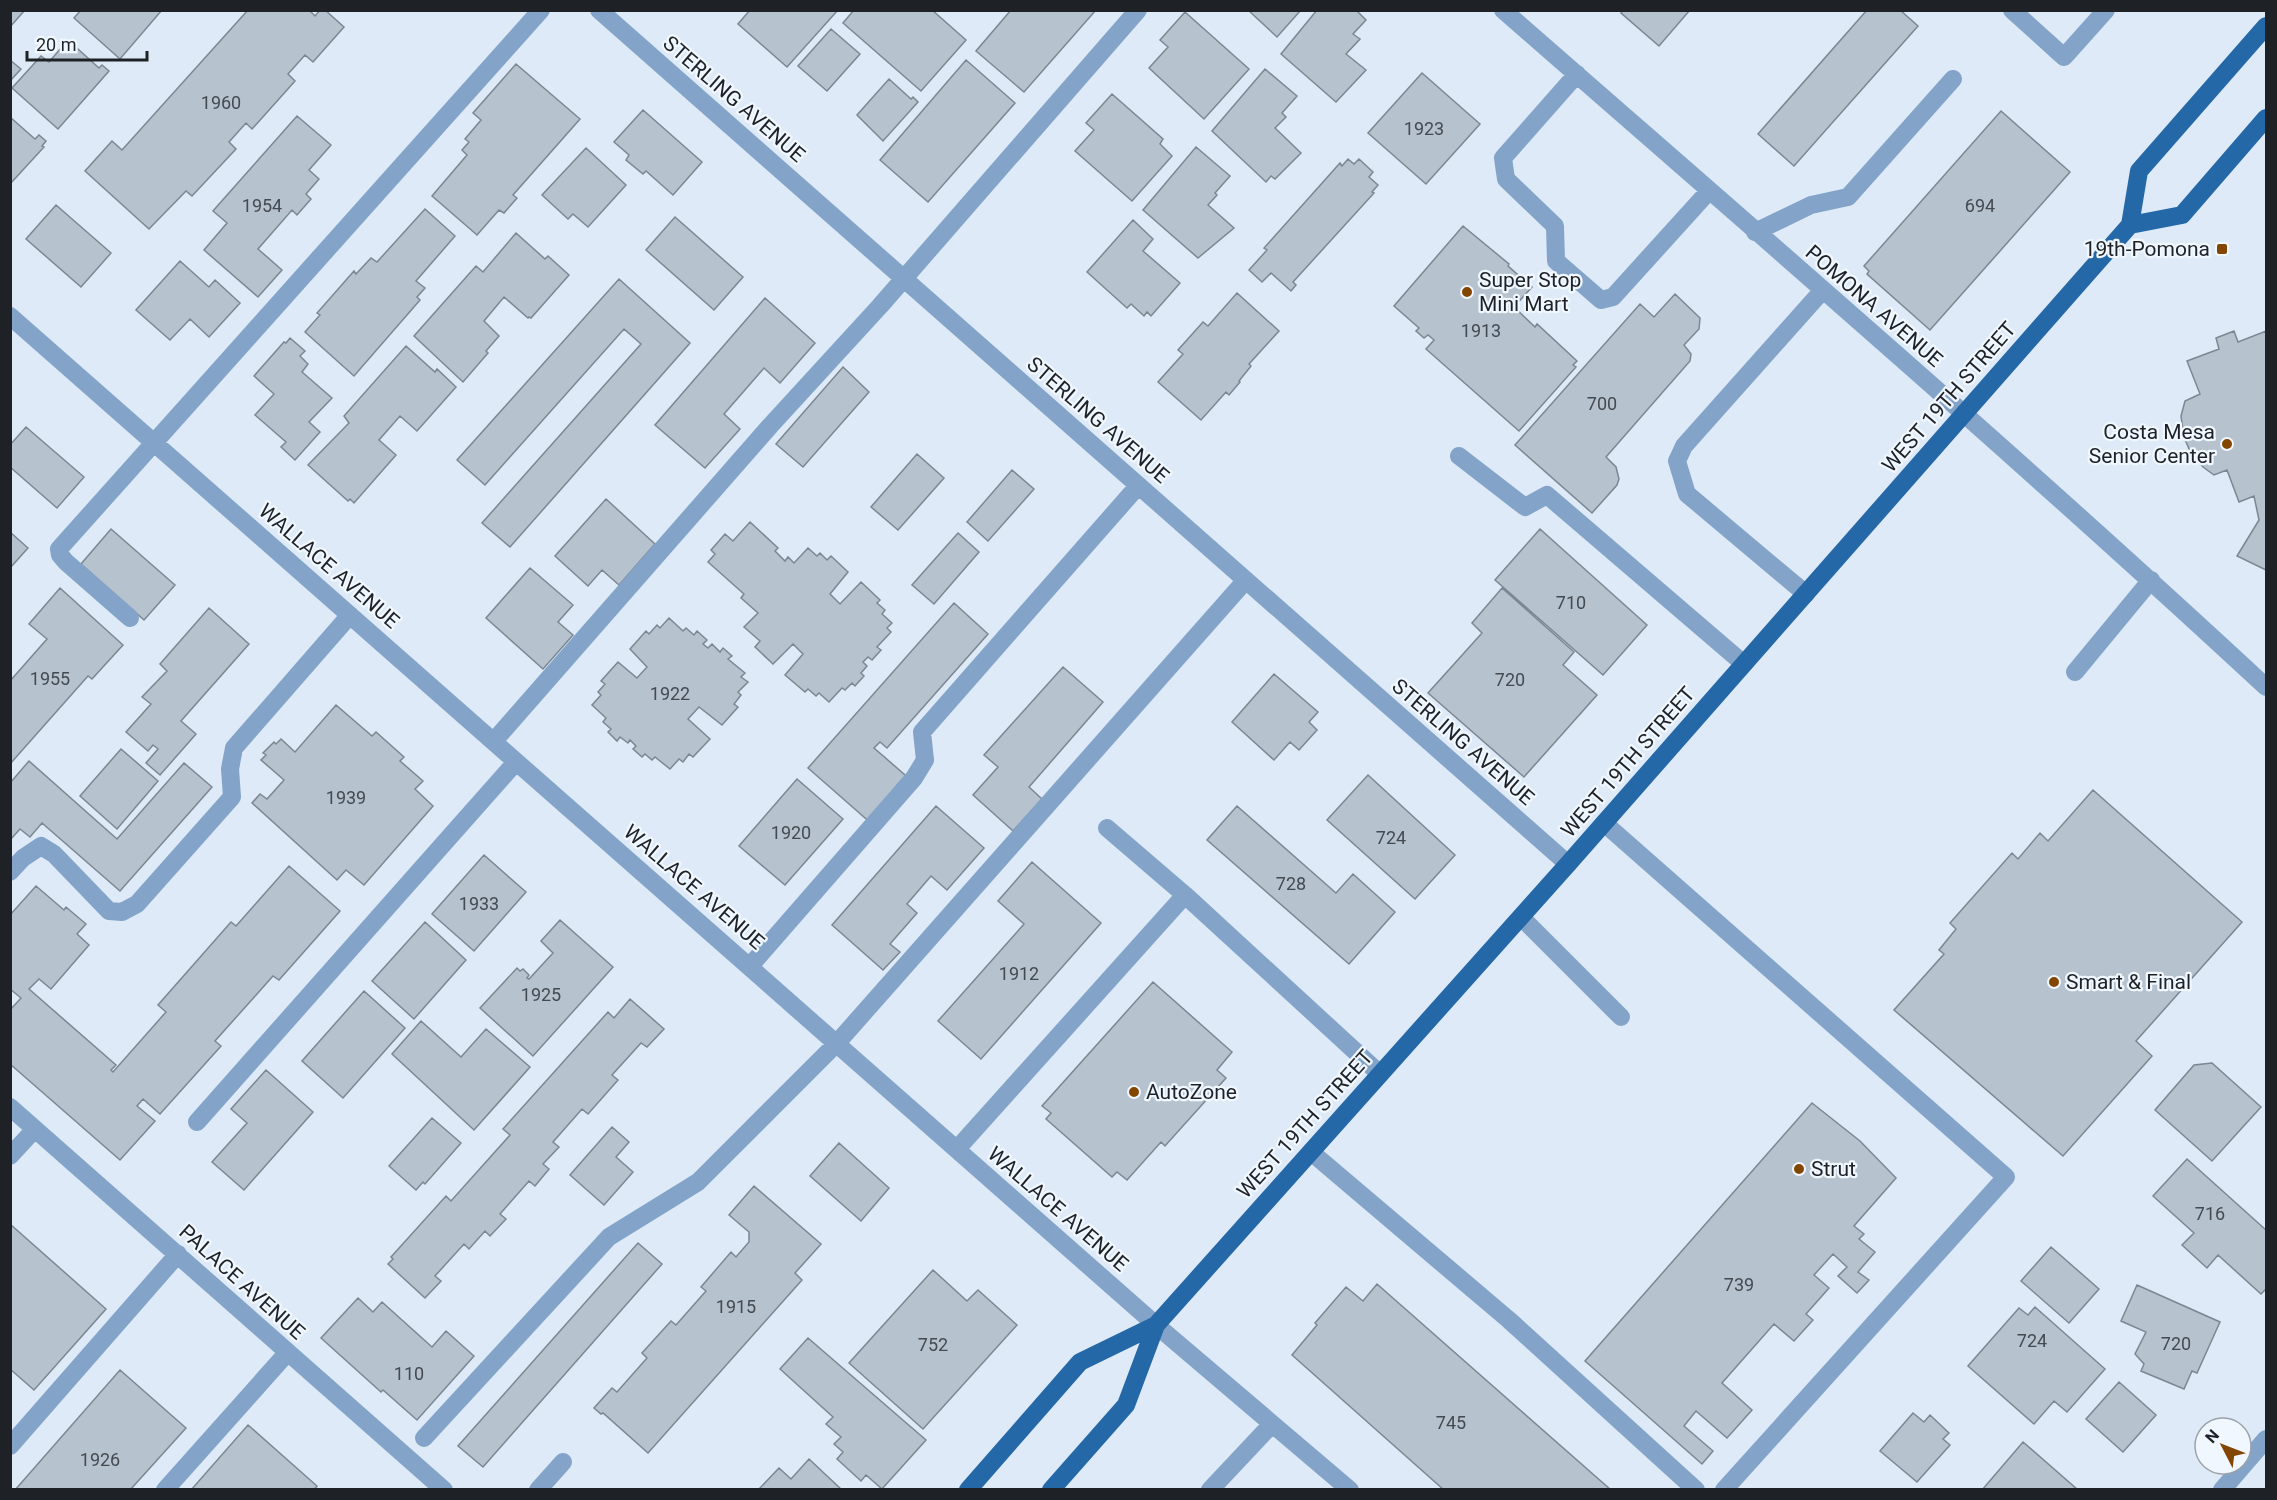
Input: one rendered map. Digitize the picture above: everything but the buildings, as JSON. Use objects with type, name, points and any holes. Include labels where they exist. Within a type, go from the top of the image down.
[{"type":"main road","points":[[2266,26],[2139,171],[2130,225],[2182,215],[2266,118]]},
{"type":"main road","name":"WEST 19TH STREET","points":[[1051,1490],[1126,1405],[1156,1325],[1568,864],[2130,225]]},
{"type":"main road","name":"WEST 19TH STREET","points":[[968,1490],[1080,1362],[1156,1325]]},
{"type":"street","points":[[130,618],[66,562],[60,555],[59,549],[541,10]]},
{"type":"street","name":"STERLING AVENUE","points":[[599,10],[1568,864]]},
{"type":"street","points":[[494,741],[770,426],[880,306],[1138,10]]},
{"type":"street","name":"POMONA AVENUE","points":[[1503,10],[1964,414],[2151,580],[2266,687]]},
{"type":"street","points":[[2012,10],[2064,57],[2106,10]]},
{"type":"street","points":[[1577,74],[1503,158],[1506,179],[1555,226],[1556,261],[1601,300],[1613,297],[1709,191]]},
{"type":"street","points":[[1755,232],[1811,205],[1848,197],[1953,79]]},
{"type":"street","points":[[1806,594],[1687,494],[1677,461],[1684,446],[1823,290]]},
{"type":"street","name":"WALLACE AVENUE","points":[[10,316],[1156,1325],[1350,1490]]},
{"type":"street","points":[[1459,456],[1525,507],[1547,495],[1744,664]]},
{"type":"street","points":[[750,966],[914,778],[925,760],[922,732],[1138,486]]},
{"type":"street","points":[[424,1438],[609,1237],[698,1182],[837,1043],[1246,580]]},
{"type":"street","points":[[2075,672],[2151,580]]},
{"type":"street","points":[[10,872],[22,858],[41,846],[54,854],[109,911],[122,912],[137,904],[232,797],[230,770],[234,748],[350,615]]},
{"type":"street","points":[[197,1122],[516,762]]},
{"type":"street","points":[[1604,823],[2006,1177],[1724,1490]]},
{"type":"street","points":[[1107,828],[1185,895],[1380,1074]]},
{"type":"street","points":[[957,1149],[1185,895]]},
{"type":"street","points":[[1521,916],[1621,1017]]},
{"type":"street","name":"PALACE AVENUE","points":[[10,1107],[444,1490]]},
{"type":"street","points":[[10,1156],[35,1129]]},
{"type":"street","points":[[1311,1152],[1509,1320],[1696,1490]]},
{"type":"street","points":[[10,1446],[178,1254]]},
{"type":"street","points":[[165,1490],[288,1352]]},
{"type":"street","points":[[1210,1490],[1272,1424]]},
{"type":"street","points":[[2222,1490],[2266,1439]]},
{"type":"street","points":[[538,1490],[563,1462]]},
{"type":"place","name":"19th-Pomona","points":[[2222,249]]},
{"type":"place","name":"Super Stop Mini Mart","points":[[1467,292]]},
{"type":"place","name":"Costa Mesa Senior Center","points":[[2227,444]]},
{"type":"place","name":"Smart & Final","points":[[2054,982]]},
{"type":"place","name":"AutoZone","points":[[1134,1092]]},
{"type":"place","name":"Strut","points":[[1799,1169]]}]
